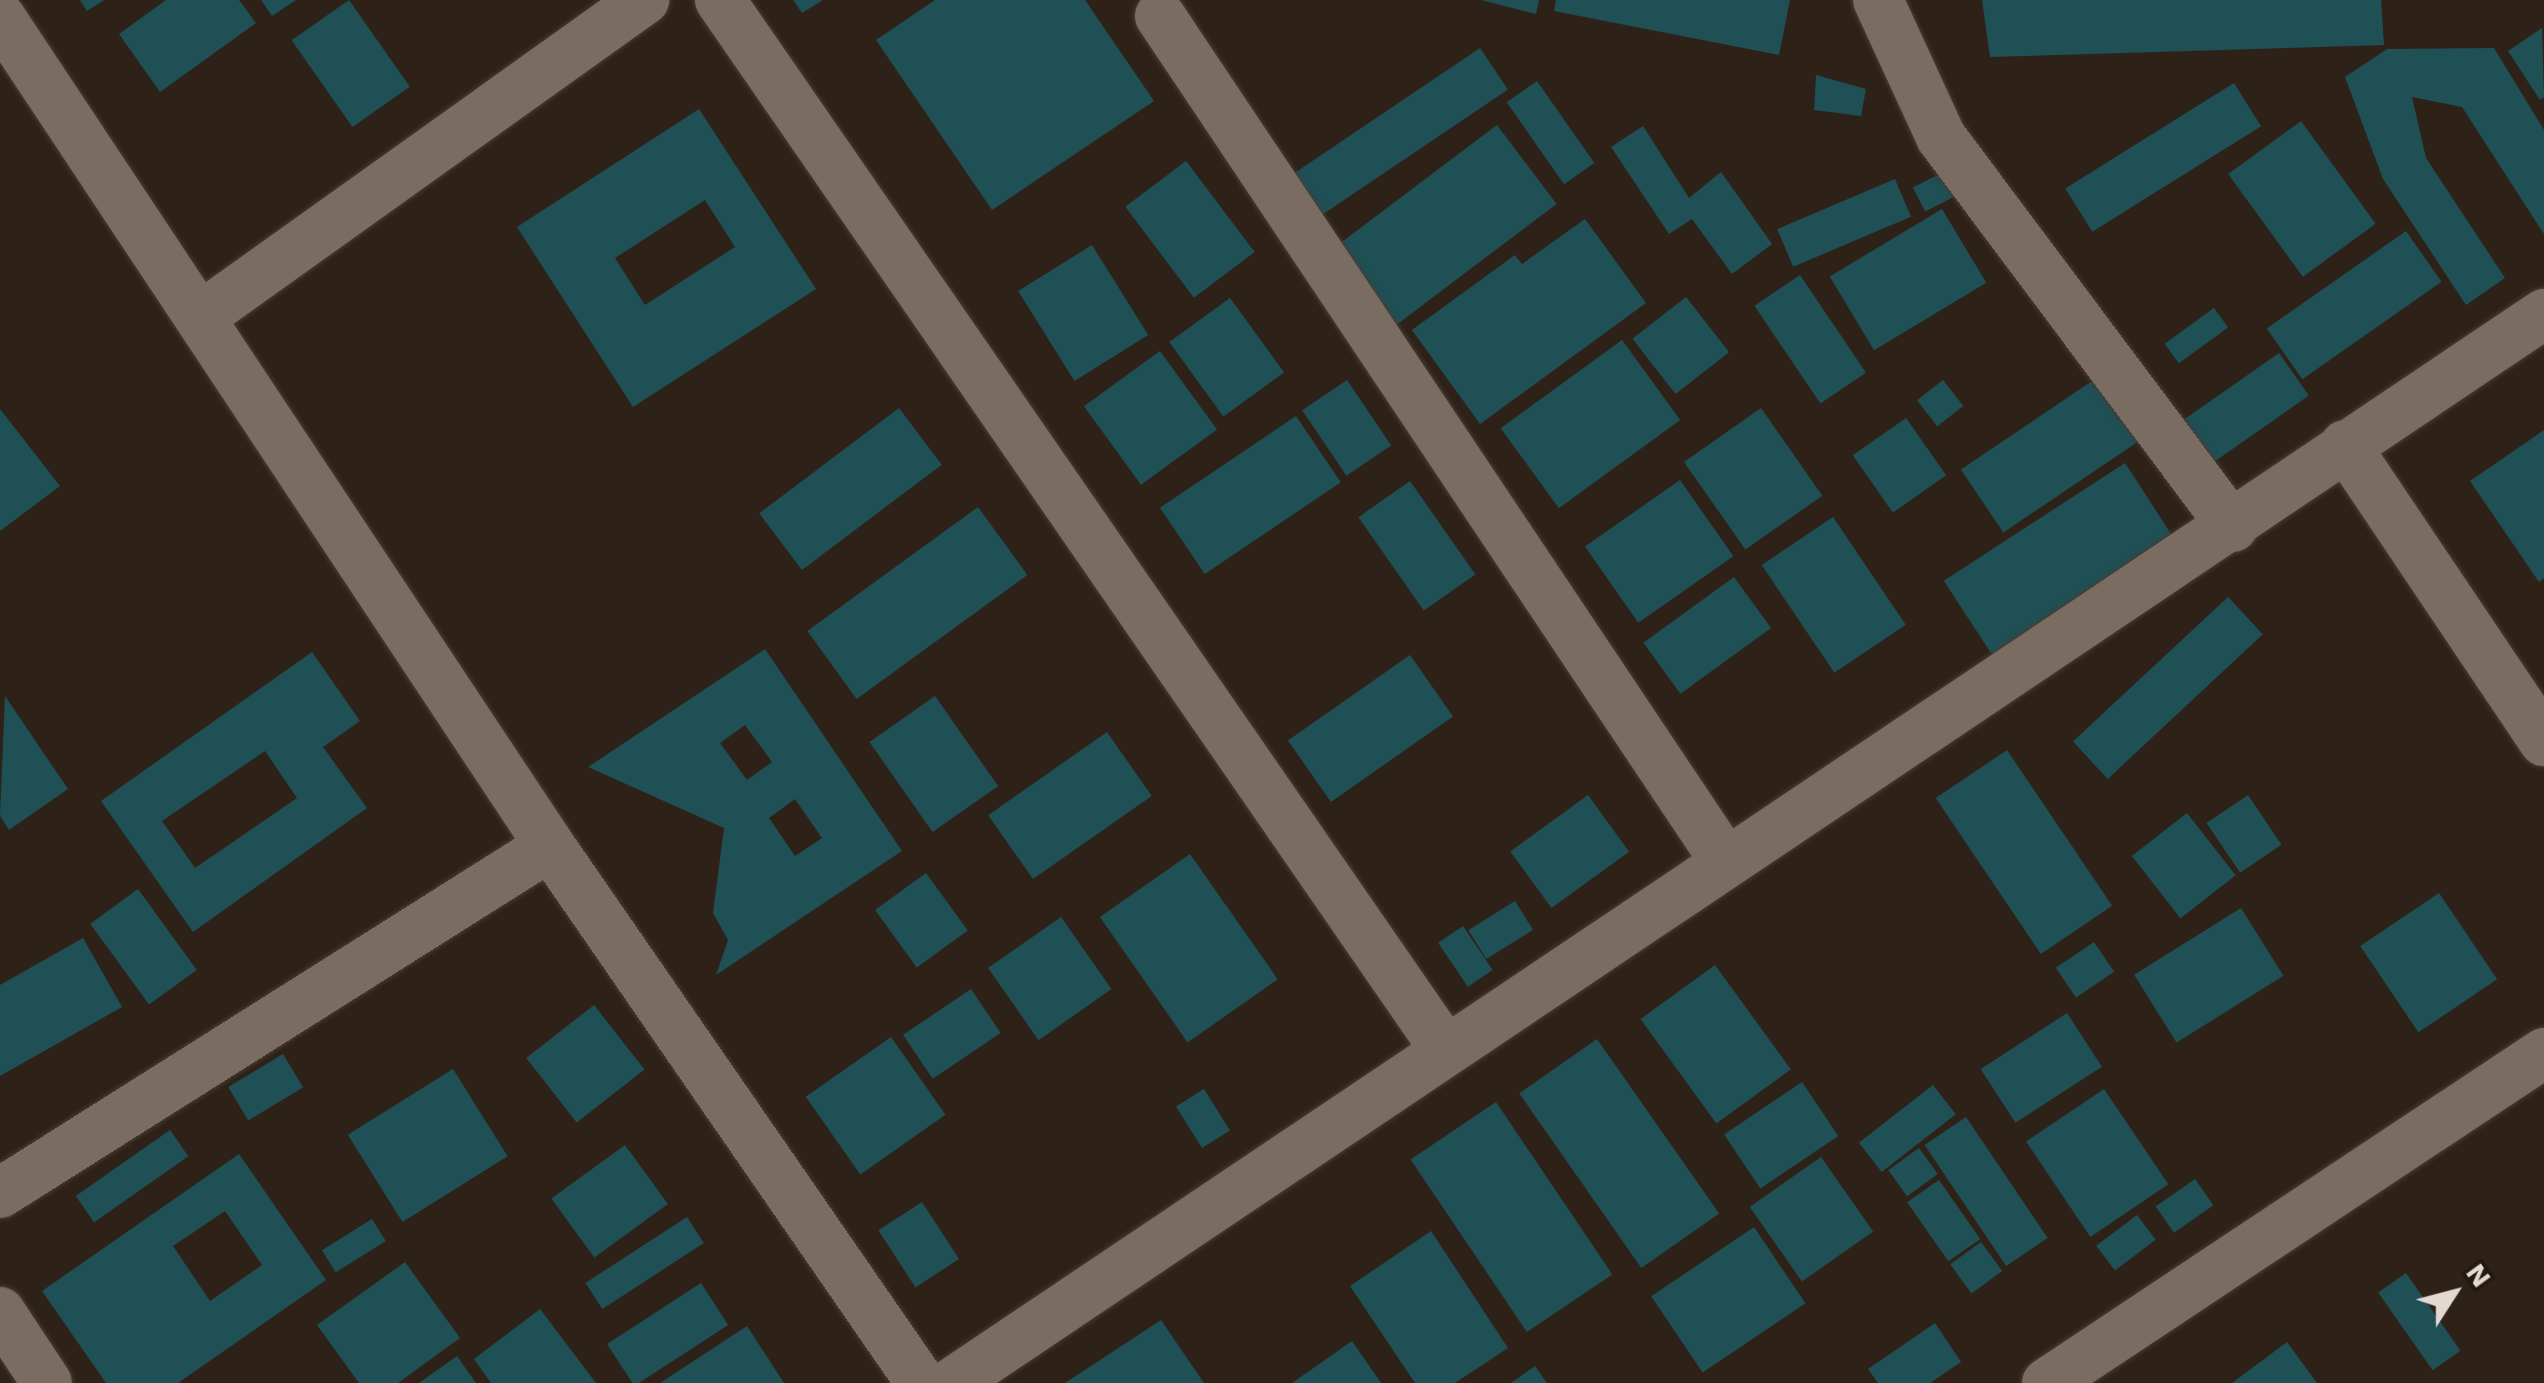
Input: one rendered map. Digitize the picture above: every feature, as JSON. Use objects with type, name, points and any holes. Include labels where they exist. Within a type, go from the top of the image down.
[{"type":"street","points":[[200,318],[644,0]]},
{"type":"street","points":[[720,0],[1446,1052]]},
{"type":"street","points":[[1878,0],[1942,137],[2233,527]]},
{"type":"street","points":[[1160,16],[1725,861]]},
{"type":"street","points":[[0,17],[550,846],[921,1383]]},
{"type":"street","points":[[952,1383],[1725,861],[2233,527],[2345,446],[2544,314]]},
{"type":"street","points":[[2345,446],[2544,741]]},
{"type":"street","points":[[0,1193],[550,846]]},
{"type":"street","points":[[2047,1383],[2544,1053]]},
{"type":"street","points":[[0,1312],[46,1383]]},
{"type":"building","points":[[80,0],[104,0],[87,11]]},
{"type":"building","points":[[166,0],[239,0],[256,23],[160,92],[119,34]]},
{"type":"building","points":[[261,0],[296,0],[272,16]]},
{"type":"building","points":[[349,0],[410,87],[352,127],[292,40]]},
{"type":"building","points":[[793,0],[823,0],[802,13]]},
{"type":"building","points":[[935,0],[1085,0],[1154,101],[992,210],[876,40]]},
{"type":"building","points":[[1481,0],[1539,0],[1536,14]]},
{"type":"building","points":[[1556,0],[1790,0],[1779,55],[1554,11]]},
{"type":"building","points":[[1982,0],[2381,0],[2384,45],[1990,57]]},
{"type":"building","points":[[2542,28],[2544,97],[2540,100],[2508,51]]},
{"type":"building","points":[[1480,48],[1508,89],[1318,218],[1290,176]]},
{"type":"building","points":[[2494,48],[2544,130],[2544,234],[2462,107],[2412,97],[2426,158],[2505,278],[2466,305],[2383,179],[2345,77],[2387,49]]},
{"type":"building","points":[[1816,75],[1866,89],[1861,116],[1814,110]]},
{"type":"building","points":[[1537,81],[1594,163],[1564,184],[1507,102]]},
{"type":"building","points":[[2234,83],[2261,126],[2092,232],[2065,188]]},
{"type":"building","points":[[699,109],[816,289],[633,407],[517,227]],"holes":[[[705,200],[735,247],[645,305],[615,258]]]},
{"type":"building","points":[[2301,121],[2376,224],[2303,277],[2228,174]]},
{"type":"building","points":[[1497,125],[1557,204],[1387,332],[1328,253]]},
{"type":"building","points":[[1643,126],[1689,198],[1721,172],[1772,244],[1732,274],[1692,219],[1669,234],[1611,147]]},
{"type":"building","points":[[1186,161],[1255,252],[1194,298],[1125,207]]},
{"type":"building","points":[[1953,167],[1965,191],[1925,211],[1913,187]]},
{"type":"building","points":[[1895,179],[1911,217],[1793,267],[1777,229]]},
{"type":"building","points":[[1942,209],[1986,283],[1874,350],[1830,276]]},
{"type":"building","points":[[1585,219],[1646,303],[1480,424],[1412,330],[1515,255],[1522,264]]},
{"type":"building","points":[[2406,231],[2442,282],[2302,379],[2267,329]]},
{"type":"building","points":[[1092,245],[1148,335],[1074,381],[1018,291]]},
{"type":"building","points":[[1800,275],[1866,373],[1820,404],[1754,306]]},
{"type":"building","points":[[1686,297],[1729,352],[1676,394],[1632,339]]},
{"type":"building","points":[[1230,298],[1284,372],[1223,417],[1169,342]]},
{"type":"building","points":[[2214,308],[2228,327],[2179,363],[2165,344]]},
{"type":"building","points":[[1622,340],[1680,420],[1559,508],[1501,428]]},
{"type":"building","points":[[1160,351],[1217,429],[1141,485],[1084,406]]},
{"type":"building","points":[[2279,353],[2309,396],[2206,468],[2176,425]]},
{"type":"building","points":[[2101,375],[2143,438],[2003,533],[1961,470]]},
{"type":"building","points":[[1347,380],[1391,445],[1346,476],[1302,410]]},
{"type":"building","points":[[1943,380],[1963,406],[1937,426],[1917,400]]},
{"type":"building","points":[[899,408],[942,465],[802,570],[759,513]]},
{"type":"building","points":[[1761,408],[1822,496],[1745,550],[1684,462]]},
{"type":"building","points":[[0,409],[60,486],[0,531]]},
{"type":"building","points":[[1296,416],[1341,482],[1205,574],[1160,508]]},
{"type":"building","points":[[1906,418],[1946,475],[1893,513],[1853,455]]},
{"type":"building","points":[[2544,430],[2544,578],[2539,582],[2470,481]]},
{"type":"building","points":[[2125,463],[2177,543],[1996,660],[1944,581]]},
{"type":"building","points":[[1680,480],[1733,556],[1638,623],[1585,547]]},
{"type":"building","points":[[1410,481],[1475,574],[1424,611],[1358,517]]},
{"type":"building","points":[[978,507],[1027,575],[857,699],[807,631]]},
{"type":"building","points":[[1833,517],[1906,625],[1834,673],[1762,565]]},
{"type":"building","points":[[1734,577],[1771,628],[1680,694],[1643,643]]},
{"type":"building","points":[[2228,597],[2263,634],[2108,779],[2073,742]]},
{"type":"building","points":[[765,649],[902,851],[716,975],[728,940],[713,913],[724,828],[588,767]],"holes":[[[745,725],[772,762],[747,780],[720,743]],[[795,799],[822,838],[795,856],[769,818]]]},
{"type":"building","points":[[312,652],[360,721],[323,747],[367,808],[193,932],[101,801]],"holes":[[[265,751],[297,798],[195,868],[162,821]]]},
{"type":"building","points":[[1410,655],[1453,716],[1331,802],[1288,740]]},
{"type":"building","points":[[5,696],[68,789],[9,830],[0,816]]},
{"type":"building","points":[[935,696],[998,786],[933,832],[869,742]]},
{"type":"building","points":[[1107,732],[1152,796],[1033,879],[988,815]]},
{"type":"building","points":[[2007,750],[2112,906],[2041,954],[1936,798]]},
{"type":"building","points":[[1588,795],[1629,852],[1551,908],[1510,851]]},
{"type":"building","points":[[2248,795],[2282,845],[2240,873],[2207,823]]},
{"type":"building","points":[[2187,813],[2236,875],[2180,918],[2132,856]]},
{"type":"building","points":[[1190,854],[1278,979],[1188,1042],[1100,917]]},
{"type":"building","points":[[926,873],[968,930],[917,967],[875,910]]},
{"type":"building","points":[[138,889],[197,970],[149,1005],[90,924]]},
{"type":"building","points":[[2439,893],[2497,979],[2418,1032],[2360,946]]},
{"type":"building","points":[[1515,901],[1533,930],[1486,959],[1468,930]]},
{"type":"building","points":[[2241,908],[2283,976],[2177,1043],[2134,975]]},
{"type":"building","points":[[1061,917],[1111,989],[1039,1040],[988,968]]},
{"type":"building","points":[[1463,926],[1493,970],[1468,987],[1438,943]]},
{"type":"building","points":[[83,938],[122,1007],[0,1076],[0,985]]},
{"type":"building","points":[[2094,942],[2114,972],[2076,998],[2056,968]]},
{"type":"building","points":[[1715,965],[1791,1069],[1716,1123],[1641,1019]]},
{"type":"building","points":[[971,989],[1001,1033],[933,1079],[903,1035]]},
{"type":"building","points":[[594,1005],[644,1070],[577,1123],[526,1058]]},
{"type":"building","points":[[2067,1013],[2102,1067],[2015,1123],[1981,1069]]},
{"type":"building","points":[[891,1037],[945,1115],[860,1174],[806,1097]]},
{"type":"building","points":[[1597,1039],[1719,1213],[1641,1268],[1519,1093]]},
{"type":"building","points":[[283,1054],[303,1087],[248,1120],[228,1087]]},
{"type":"building","points":[[453,1069],[508,1156],[402,1222],[348,1135]]},
{"type":"building","points":[[1802,1082],[1838,1136],[1760,1188],[1724,1135]]},
{"type":"building","points":[[1933,1085],[1956,1114],[1882,1172],[1859,1143]]},
{"type":"building","points":[[1204,1089],[1230,1131],[1202,1148],[1176,1106]]},
{"type":"building","points":[[2104,1089],[2168,1184],[2090,1237],[2026,1142]]},
{"type":"building","points":[[1496,1102],[1612,1274],[1527,1332],[1411,1160]]},
{"type":"building","points":[[1966,1117],[2048,1238],[2006,1266],[1925,1145]]},
{"type":"building","points":[[170,1130],[188,1156],[94,1222],[76,1196]]},
{"type":"building","points":[[625,1145],[668,1204],[594,1258],[551,1198]]},
{"type":"building","points":[[1919,1148],[1938,1174],[1907,1196],[1888,1170]]},
{"type":"building","points":[[239,1154],[326,1280],[178,1383],[106,1383],[42,1291]],"holes":[[[225,1211],[262,1265],[210,1301],[173,1246]]]},
{"type":"building","points":[[1821,1157],[1873,1232],[1802,1281],[1750,1207]]},
{"type":"building","points":[[2195,1179],[2213,1205],[2174,1233],[2156,1207]]},
{"type":"building","points":[[1939,1180],[1980,1239],[1948,1261],[1907,1202]]},
{"type":"building","points":[[922,1202],[959,1259],[915,1287],[878,1230]]},
{"type":"building","points":[[2137,1215],[2156,1240],[2115,1270],[2096,1246]]},
{"type":"building","points":[[687,1217],[704,1243],[602,1309],[586,1283]]},
{"type":"building","points":[[372,1219],[386,1241],[336,1272],[322,1250]]},
{"type":"building","points":[[1754,1227],[1805,1303],[1703,1373],[1651,1296]]},
{"type":"building","points":[[1431,1231],[1508,1348],[1455,1383],[1415,1383],[1350,1286]]},
{"type":"building","points":[[1981,1242],[2002,1271],[1971,1293],[1950,1264]]},
{"type":"building","points":[[405,1262],[460,1338],[398,1383],[359,1383],[317,1325]]},
{"type":"building","points":[[2406,1273],[2460,1351],[2433,1370],[2378,1293]]},
{"type":"building","points":[[701,1283],[728,1325],[639,1383],[632,1383],[607,1344]]},
{"type":"building","points":[[540,1309],[596,1383],[491,1383],[474,1359]]},
{"type":"building","points":[[1161,1320],[1204,1383],[1065,1383]]},
{"type":"building","points":[[1935,1323],[1961,1362],[1930,1383],[1878,1383],[1868,1369]]},
{"type":"building","points":[[747,1326],[784,1383],[660,1383]]},
{"type":"building","points":[[1352,1341],[1381,1383],[1292,1383]]},
{"type":"building","points":[[2287,1342],[2317,1383],[2232,1383]]},
{"type":"building","points":[[457,1356],[476,1383],[419,1383]]},
{"type":"building","points":[[1535,1366],[1547,1383],[1511,1383]]}]
